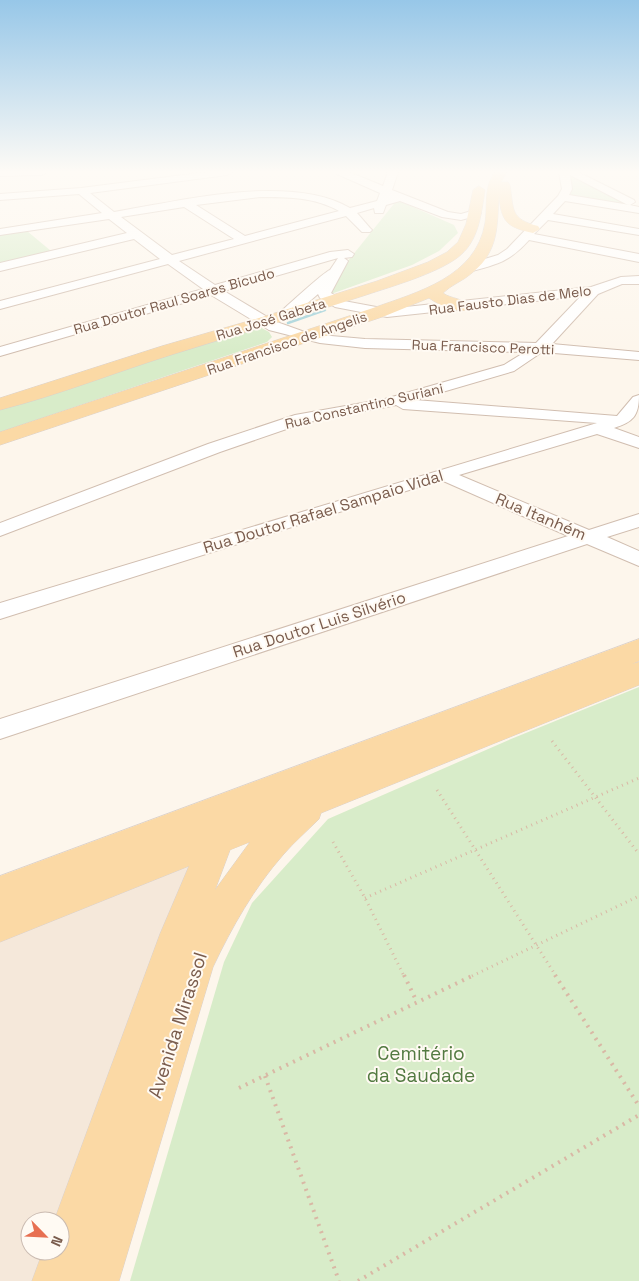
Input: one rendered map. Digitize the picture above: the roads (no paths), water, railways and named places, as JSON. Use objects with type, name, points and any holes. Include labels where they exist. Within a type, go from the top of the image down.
[{"type":"main road","name":"Rua Francisco de Angelis","points":[[0,440],[379,312],[439,286],[472,267],[487,246],[491,232]]},
{"type":"main road","name":"Rua José Gabeta","points":[[0,404],[168,350],[283,317],[433,265],[452,255],[464,244],[470,233]]},
{"type":"main road","points":[[439,286],[434,294],[437,297],[461,306]]},
{"type":"main road","points":[[0,894],[639,650]]},
{"type":"main road","points":[[0,924],[639,673]]},
{"type":"main road","name":"Avenida Mirassol","points":[[99,1269],[195,962],[224,907],[266,849],[316,800]]},
{"type":"main road","name":"Avenida Mirassol","points":[[57,1281],[179,934],[217,839],[242,801]]},
{"type":"street","points":[[29,232],[55,254]]},
{"type":"street","name":"Rua Francisco Perotti","points":[[131,232],[211,290],[265,322],[286,332],[328,339],[397,344],[540,348],[639,356]]},
{"type":"street","points":[[230,232],[243,240]]},
{"type":"street","points":[[0,305],[275,232]]},
{"type":"street","points":[[283,317],[316,289],[365,232]]},
{"type":"street","points":[[472,267],[507,255],[529,232],[639,258]]},
{"type":"street","points":[[0,267],[135,235]]},
{"type":"street","name":"Rua Doutor Raul Soares Bicudo","points":[[0,352],[334,255],[345,257]]},
{"type":"street","points":[[334,300],[324,295],[324,291],[345,257]]},
{"type":"street","points":[[635,279],[639,266]]},
{"type":"street","name":"Rua Fausto Dias de Melo","points":[[334,300],[340,304],[379,312],[413,311],[593,291],[635,279]]},
{"type":"street","name":"Rua Constantino Suriani","points":[[0,530],[214,448],[286,424],[320,415],[387,403],[509,368],[525,360],[540,348],[593,291]]},
{"type":"street","points":[[473,346],[509,368]]},
{"type":"street","points":[[387,403],[631,421],[639,400]]},
{"type":"street","points":[[524,413],[542,445]]},
{"type":"street","name":"Rua Doutor Rafael Sampaio Vidal","points":[[0,611],[442,474],[598,428],[631,421]]},
{"type":"street","points":[[598,428],[639,443]]},
{"type":"street","name":"Rua Itanhém","points":[[442,474],[639,559]]},
{"type":"street","name":"Rua Doutor Luis Silvério","points":[[0,729],[639,520]]},
{"type":"street","points":[[57,1281],[99,1269]]},
{"type":"waterway","points":[[288,323],[325,310]]},
{"type":"park label","name":"Cemitério da Saudade","points":[[421,1064]]}]
